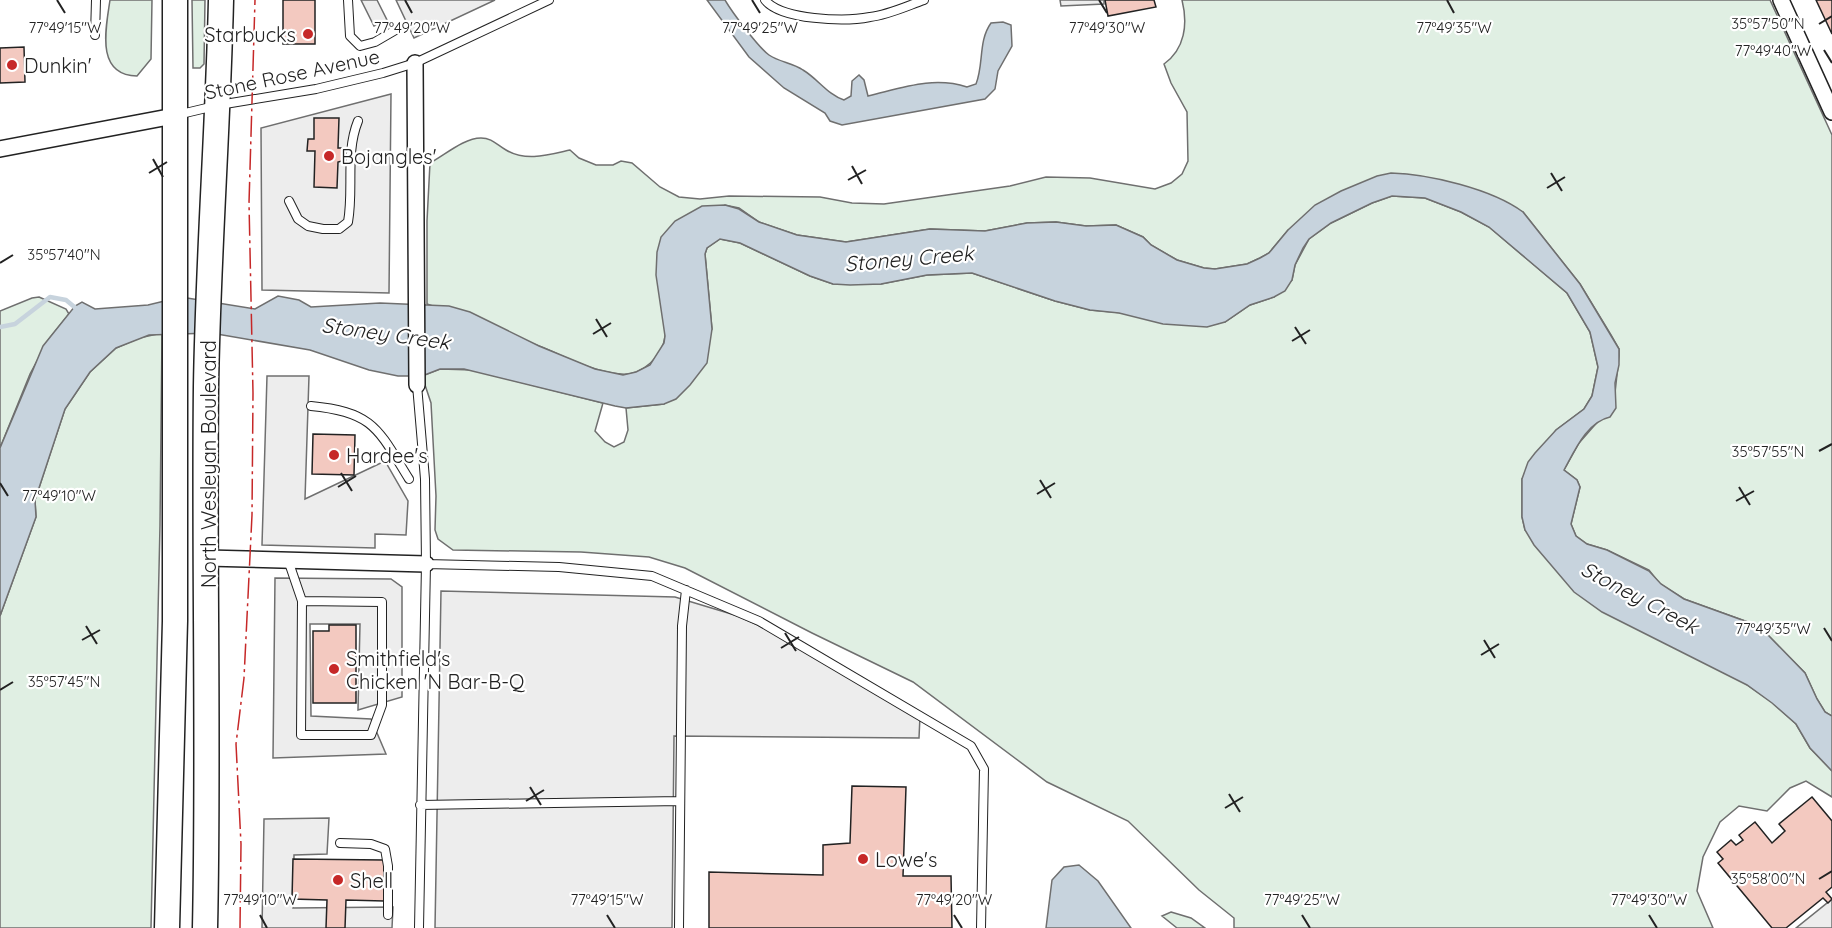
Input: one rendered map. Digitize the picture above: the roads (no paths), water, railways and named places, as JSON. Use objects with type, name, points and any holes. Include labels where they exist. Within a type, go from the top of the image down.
[{"type":"highway","name":"North Wesleyan Boulevard","points":[[167,928],[175,621],[175,0]]},
{"type":"highway","name":"North Wesleyan Boulevard","points":[[205,928],[208,789],[206,388],[219,105],[221,0]]},
{"type":"highway","points":[[171,788],[208,789]]},
{"type":"street","points":[[1781,0],[1832,112]]},
{"type":"street","points":[[415,63],[417,385]]},
{"type":"street","points":[[0,149],[174,116]]},
{"type":"street","points":[[207,558],[426,564]]},
{"type":"lane","points":[[95,35],[96,0]]},
{"type":"lane","points":[[348,0],[350,36],[360,46],[375,42],[399,28]]},
{"type":"lane","name":"Stone Rose Avenue","points":[[174,116],[219,105],[300,92],[383,73],[415,63],[549,0]]},
{"type":"lane","points":[[765,0],[781,11],[801,16],[828,18],[870,17],[924,0]]},
{"type":"lane","points":[[289,201],[298,219],[308,225],[323,230],[339,229],[348,222],[351,138],[358,121]]},
{"type":"lane","points":[[417,385],[425,479],[426,564],[419,928]]},
{"type":"lane","points":[[311,406],[338,409],[368,421],[383,437],[409,479]]},
{"type":"lane","points":[[288,560],[302,601],[301,735],[371,735],[382,705],[382,602],[302,601]]},
{"type":"lane","points":[[426,564],[559,567],[652,576],[759,621],[971,746],[984,769],[981,928]]},
{"type":"lane","points":[[679,928],[682,626],[686,590]]},
{"type":"lane","points":[[420,805],[680,801]]},
{"type":"lane","points":[[340,843],[371,844],[385,849],[388,866],[388,915]]},
{"type":"water","points":[[707,0],[725,0],[764,51],[799,68],[838,98],[844,100],[851,96],[852,81],[859,75],[864,80],[868,96],[930,83],[967,87],[976,84],[984,37],[991,23],[1003,22],[1011,25],[1012,46],[998,71],[995,89],[985,99],[842,125],[830,121],[825,113],[784,88],[749,57]]},
{"type":"water","name":"Stoney Creek","points":[[1391,173],[1423,176],[1460,184],[1495,196],[1510,204],[1523,212],[1580,284],[1619,349],[1619,365],[1615,383],[1616,408],[1610,417],[1588,431],[1564,470],[1577,480],[1580,487],[1571,524],[1576,536],[1587,544],[1607,550],[1649,571],[1661,584],[1684,599],[1756,625],[1767,634],[1805,673],[1825,712],[1832,716],[1832,771],[1810,748],[1796,724],[1772,703],[1747,685],[1602,612],[1574,592],[1534,545],[1525,530],[1522,517],[1522,479],[1528,462],[1535,453],[1556,430],[1584,409],[1592,396],[1598,367],[1590,332],[1567,293],[1489,227],[1461,212],[1425,198],[1392,196],[1331,223],[1309,239],[1295,265],[1292,280],[1285,291],[1250,305],[1225,322],[1207,327],[1163,324],[1119,313],[1090,310],[1055,301],[972,273],[927,275],[881,284],[833,284],[810,276],[740,243],[720,239],[707,248],[705,254],[712,329],[707,363],[676,399],[664,404],[626,408],[464,369],[440,369],[422,376],[398,376],[369,370],[310,350],[211,333],[149,335],[116,348],[90,372],[65,409],[35,500],[36,517],[0,616],[0,448],[43,346],[75,306],[82,302],[95,309],[148,305],[181,297],[255,309],[278,296],[299,300],[311,307],[380,303],[449,306],[470,312],[539,346],[595,369],[623,375],[650,365],[664,343],[665,336],[656,275],[657,252],[661,237],[675,221],[702,206],[725,205],[739,209],[759,222],[797,235],[846,242],[930,229],[985,231],[1027,223],[1056,222],[1086,226],[1116,225],[1143,237],[1151,245],[1177,260],[1215,269],[1247,264],[1260,258],[1269,253],[1288,230],[1315,205],[1341,191],[1377,176]]},
{"type":"water","points":[[1079,865],[1098,881],[1131,928],[1046,928],[1052,880],[1064,867]]},
{"type":"waterway","points":[[0,327],[15,324],[50,297],[66,300],[78,310]]},
{"type":"place","name":"Starbucks","points":[[308,34]]},
{"type":"place","name":"Dunkin'","points":[[12,65]]},
{"type":"place","name":"Bojangles'","points":[[329,156]]},
{"type":"place","name":"Hardee's","points":[[334,455]]},
{"type":"place","name":"Smithfield's Chicken 'N Bar-B-Q","points":[[334,669]]},
{"type":"place","name":"Lowe's","points":[[863,859]]},
{"type":"place","name":"Shell","points":[[338,880]]}]
